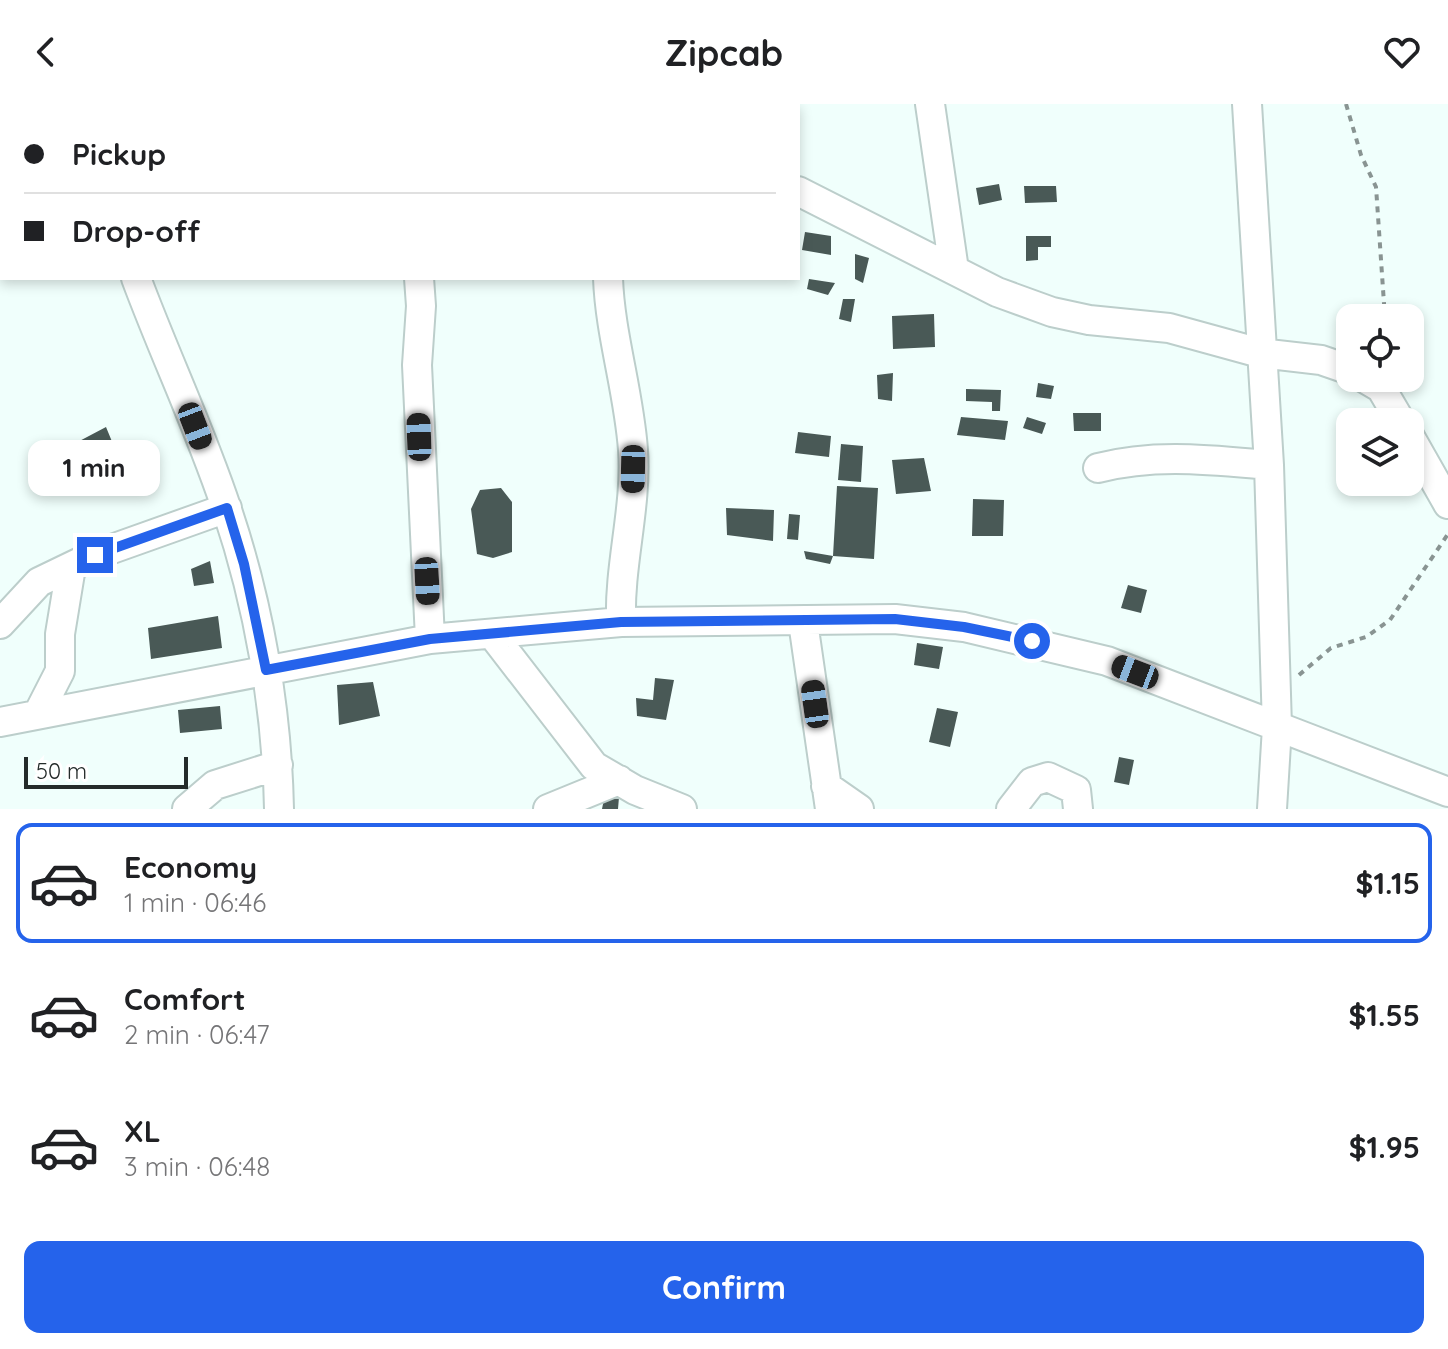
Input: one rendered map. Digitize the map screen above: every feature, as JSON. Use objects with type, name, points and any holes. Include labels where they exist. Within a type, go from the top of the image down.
[{"type":"street","points":[[930,104],[954,270]]},
{"type":"street","points":[[1247,104],[1269,465],[1277,727],[1272,809]]},
{"type":"street","points":[[800,192],[997,292],[1052,312],[1089,320],[1169,328],[1260,353],[1321,360],[1336,365]]},
{"type":"street","points":[[137,280],[227,508],[244,564],[266,670],[278,765],[279,809]]},
{"type":"street","points":[[419,280],[421,306],[417,380],[430,639]]},
{"type":"street","points":[[608,280],[633,450],[633,487],[620,580],[621,622]]},
{"type":"street","points":[[1098,468],[1125,461],[1177,458],[1269,465]]},
{"type":"street","points":[[1424,462],[1448,504]]},
{"type":"street","points":[[0,624],[39,582],[227,508]]},
{"type":"street","points":[[38,714],[60,671],[61,622],[71,567]]},
{"type":"street","points":[[0,722],[430,639],[621,622],[895,619],[964,627],[1107,661],[1448,792]]},
{"type":"street","points":[[803,622],[828,797],[859,809]]},
{"type":"street","points":[[492,634],[594,766],[682,809]]},
{"type":"street","points":[[187,809],[215,785],[278,765]]},
{"type":"street","points":[[1011,809],[1032,782],[1048,777],[1076,790],[1078,809]]},
{"type":"street","points":[[548,809],[619,780]]},
{"type":"path","points":[[1346,104],[1361,155],[1376,187],[1384,304]]},
{"type":"path","points":[[1276,695],[1331,648],[1380,630],[1402,606],[1448,534]]},
{"type":"building","points":[[999,184],[1002,200],[979,205],[976,188]]},
{"type":"building","points":[[1024,186],[1056,186],[1057,202],[1025,203]]},
{"type":"building","points":[[805,232],[831,236],[831,255],[802,250]]},
{"type":"building","points":[[1026,236],[1051,236],[1051,247],[1038,247],[1038,260],[1026,261]]},
{"type":"building","points":[[855,254],[869,258],[863,283],[855,279]]},
{"type":"building","points":[[809,279],[835,283],[828,295],[807,289]]},
{"type":"building","points":[[843,299],[855,299],[851,322],[839,319]]},
{"type":"building","points":[[934,314],[935,347],[893,349],[892,316]]},
{"type":"building","points":[[893,373],[892,401],[878,399],[877,375]]},
{"type":"building","points":[[1038,383],[1054,386],[1051,399],[1036,397]]},
{"type":"building","points":[[966,389],[1001,390],[1000,411],[992,411],[992,402],[966,401]]},
{"type":"building","points":[[1073,413],[1101,413],[1101,431],[1074,431]]},
{"type":"building","points":[[961,417],[1008,421],[1005,440],[957,435]]},
{"type":"building","points":[[1027,417],[1046,423],[1042,434],[1023,428]]},
{"type":"building","points":[[106,427],[127,478],[85,487],[70,446]]},
{"type":"building","points":[[798,432],[831,436],[829,457],[795,453]]},
{"type":"building","points":[[841,444],[863,446],[861,482],[838,480]]},
{"type":"building","points":[[924,458],[931,491],[896,494],[892,460]]},
{"type":"building","points":[[837,486],[878,488],[874,559],[833,556]]},
{"type":"building","points":[[501,488],[512,502],[512,552],[493,558],[477,554],[471,509],[480,490]]},
{"type":"building","points":[[973,499],[1004,500],[1003,536],[972,536]]},
{"type":"building","points":[[726,508],[774,510],[773,541],[727,535]]},
{"type":"building","points":[[789,514],[800,515],[798,540],[787,539]]},
{"type":"building","points":[[804,551],[833,556],[830,564],[806,559]]},
{"type":"building","points":[[210,561],[214,583],[194,586],[191,569]]},
{"type":"building","points":[[1128,585],[1147,590],[1141,613],[1121,608]]},
{"type":"building","points":[[218,616],[222,648],[151,659],[148,628]]},
{"type":"building","points":[[917,643],[943,647],[939,669],[914,665]]},
{"type":"building","points":[[655,678],[674,680],[666,720],[637,716],[636,698],[653,700]]},
{"type":"building","points":[[373,682],[380,716],[339,725],[337,685]]},
{"type":"building","points":[[220,706],[222,729],[180,733],[178,710]]},
{"type":"building","points":[[937,708],[958,712],[950,747],[929,742]]},
{"type":"building","points":[[1119,757],[1134,760],[1129,785],[1114,782]]},
{"type":"building","points":[[605,794],[619,797],[618,809],[602,809]]},
{"type":"route","points":[[95,555],[227,508],[244,564],[266,670],[430,639],[621,622],[895,619],[964,627],[1032,641]]}]
